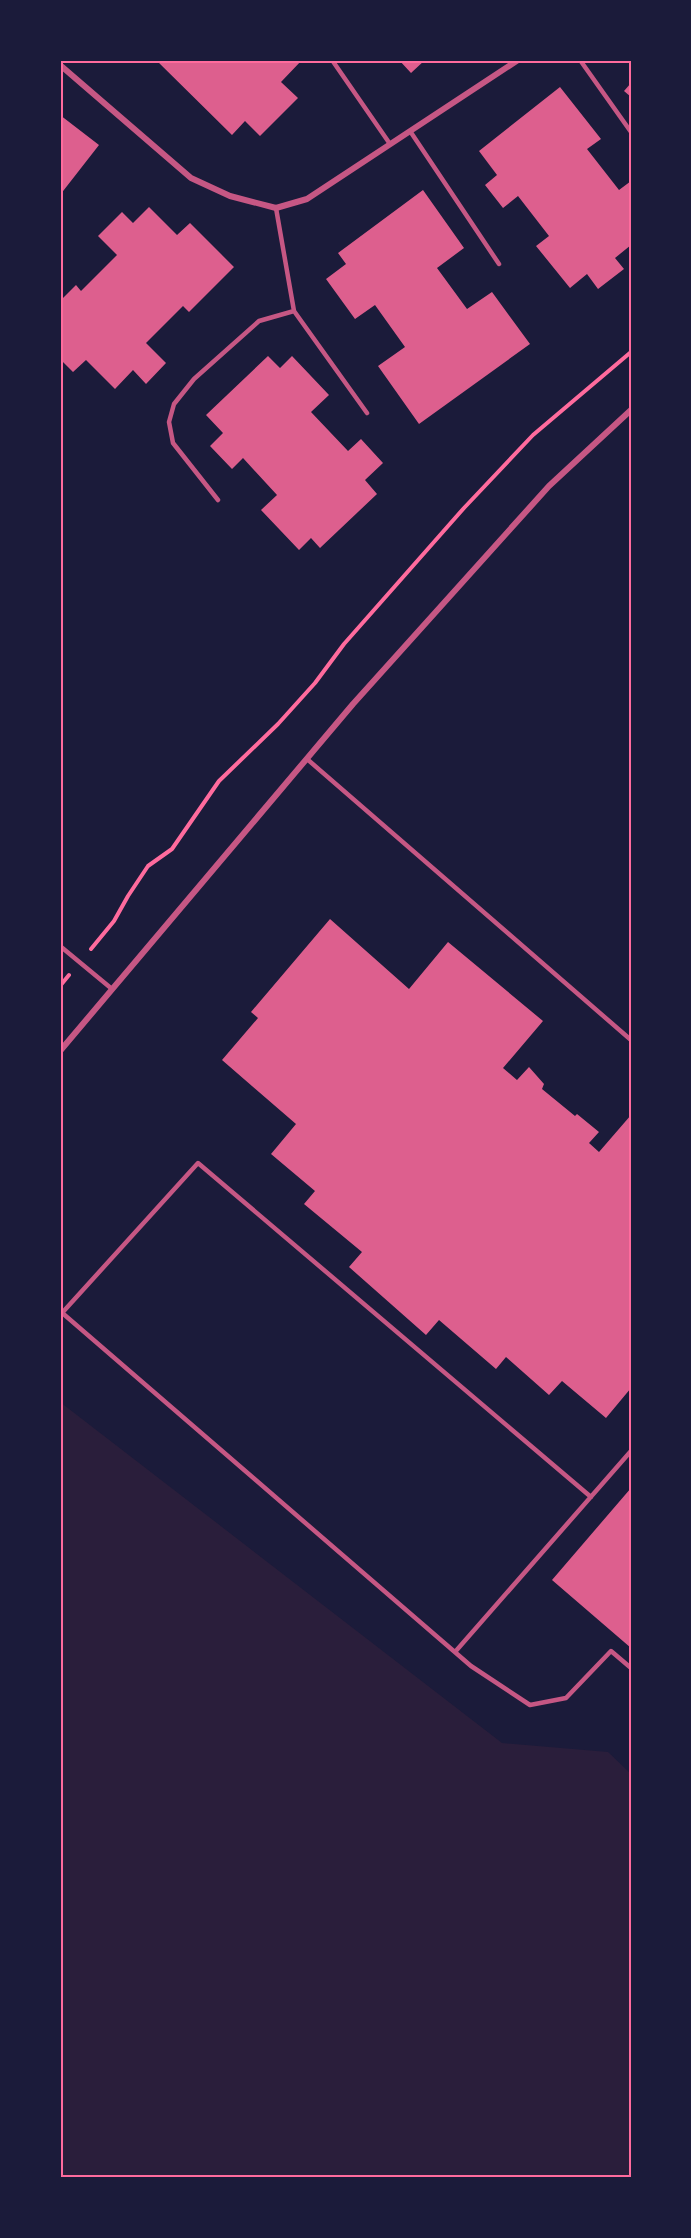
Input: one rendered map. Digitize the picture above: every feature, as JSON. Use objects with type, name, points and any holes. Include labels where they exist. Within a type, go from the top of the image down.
[{"type":"street","points":[[60,65],[191,178],[230,196],[276,208],[307,199],[518,60]]},
{"type":"street","points":[[60,1051],[361,696],[549,486],[631,410]]},
{"type":"lane","points":[[332,60],[390,144]]},
{"type":"lane","points":[[580,60],[631,132]]},
{"type":"lane","points":[[410,131],[499,264]]},
{"type":"lane","points":[[276,208],[294,311],[368,413]]},
{"type":"lane","points":[[218,500],[173,443],[169,422],[174,404],[194,379],[259,321],[294,311]]},
{"type":"lane","points":[[307,759],[631,1040]]},
{"type":"lane","points":[[60,946],[112,989]]},
{"type":"lane","points":[[591,1497],[198,1163],[61,1312],[471,1666],[530,1706],[566,1698],[611,1651],[631,1668]]},
{"type":"lane","points":[[455,1652],[631,1451]]},
{"type":"path","points":[[60,986],[114,921],[148,866],[172,849],[219,781],[278,724],[315,683],[344,644],[464,508],[533,435],[631,352]]},
{"type":"shaded area","points":[[60,1402],[502,1743],[608,1752],[631,1774],[631,2178],[60,2178]]},
{"type":"building","points":[[156,60],[302,60],[281,82],[298,98],[260,136],[245,121],[232,135]]},
{"type":"building","points":[[399,60],[425,60],[411,73]]},
{"type":"building","points":[[631,83],[631,97],[624,91]]},
{"type":"building","points":[[560,87],[601,139],[587,149],[619,190],[631,181],[631,245],[615,258],[624,269],[598,289],[587,274],[570,288],[536,246],[549,236],[518,196],[503,208],[485,185],[497,175],[479,151]]},
{"type":"building","points":[[60,115],[99,145],[60,195]]},
{"type":"building","points":[[423,190],[464,248],[437,268],[467,309],[492,292],[530,344],[419,424],[378,366],[405,347],[375,305],[355,319],[326,279],[346,264],[338,253]]},
{"type":"building","points":[[149,207],[177,235],[190,223],[234,267],[189,312],[183,306],[146,343],[166,363],[146,384],[133,370],[115,389],[86,360],[73,372],[60,359],[60,301],[76,285],[81,291],[117,255],[98,236],[122,212],[133,223]]},
{"type":"building","points":[[268,356],[280,368],[292,356],[329,395],[311,412],[348,451],[361,439],[383,463],[365,480],[377,494],[320,548],[311,538],[299,550],[261,510],[277,495],[243,458],[232,469],[210,446],[223,433],[206,415]]},
{"type":"building","points":[[330,919],[409,989],[448,942],[543,1021],[503,1068],[517,1080],[529,1067],[544,1084],[542,1089],[599,1132],[589,1143],[599,1152],[631,1115],[631,1388],[606,1418],[562,1381],[549,1395],[506,1357],[496,1369],[439,1320],[426,1335],[349,1267],[362,1252],[304,1204],[315,1191],[271,1154],[296,1124],[222,1060],[258,1018],[251,1012]]},
{"type":"building","points":[[631,1488],[631,1648],[552,1580]]}]
